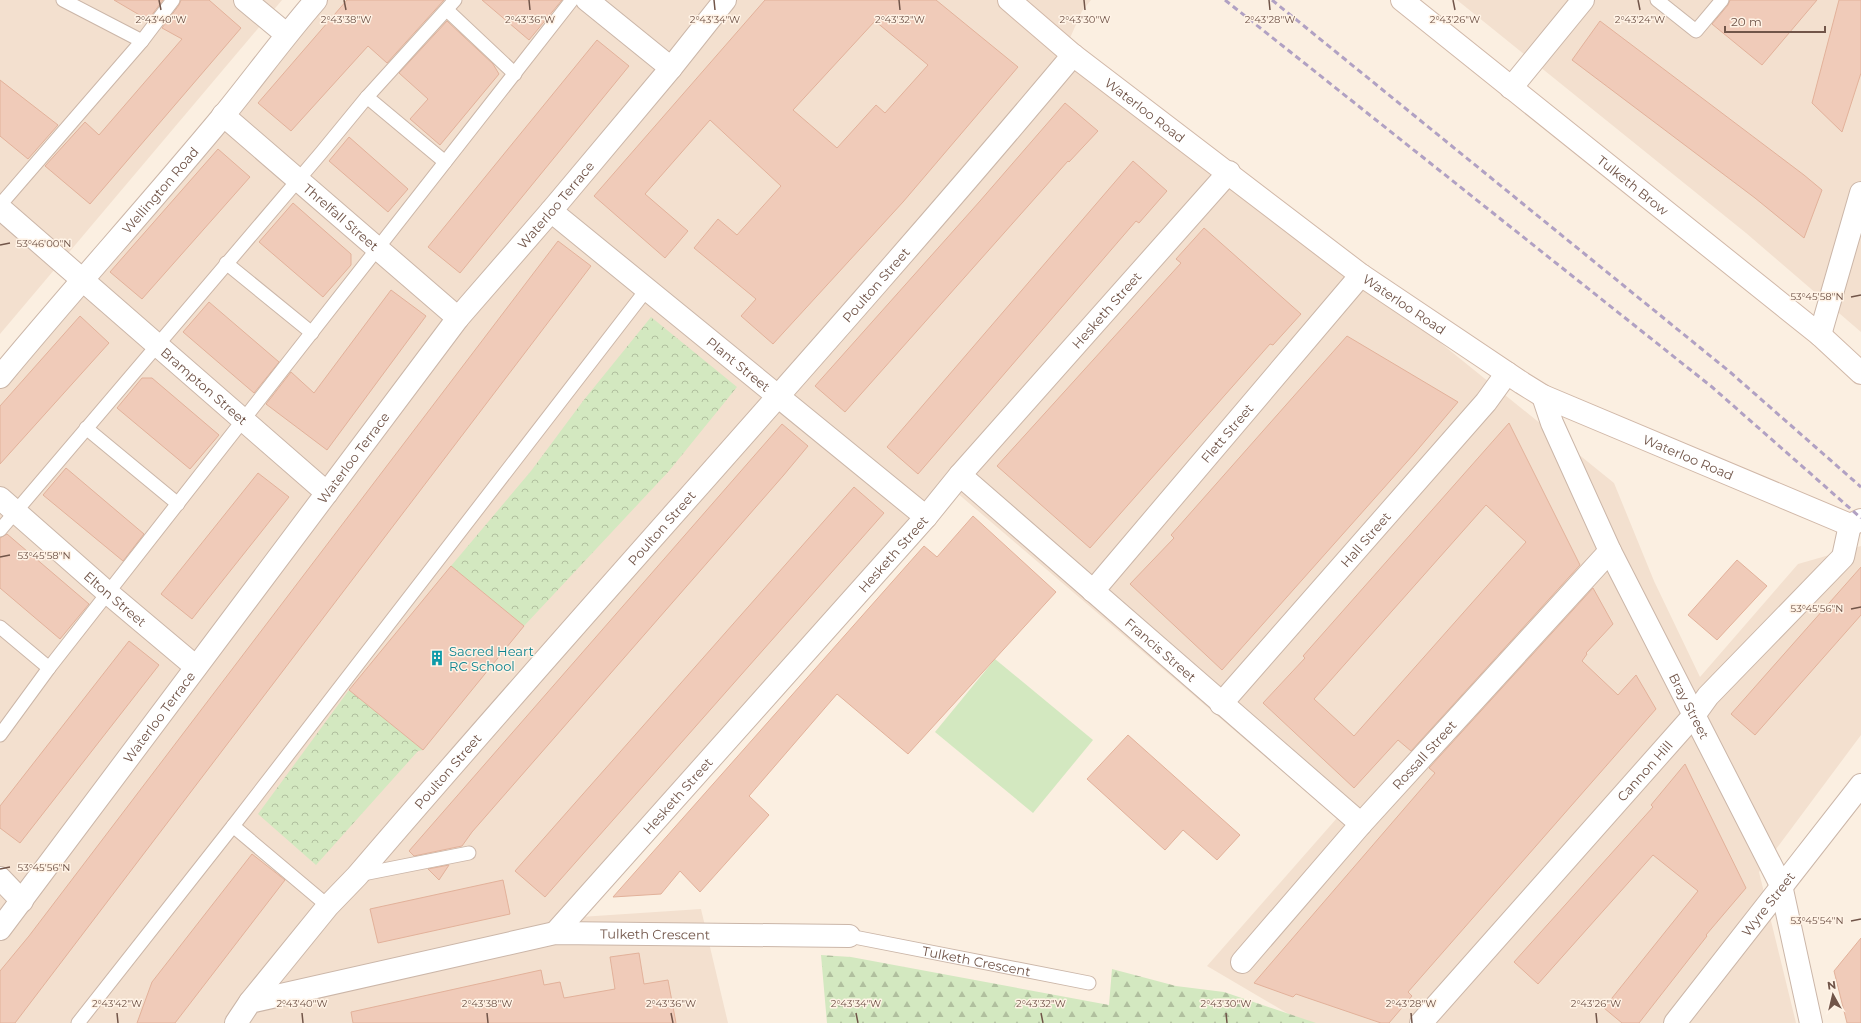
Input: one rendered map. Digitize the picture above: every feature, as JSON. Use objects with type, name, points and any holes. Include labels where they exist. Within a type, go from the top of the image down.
[{"type":"street","points":[[245,0],[286,34]]},
{"type":"street","name":"Wellington Road","points":[[0,377],[82,278],[223,116],[286,34],[316,0]]},
{"type":"street","points":[[587,0],[671,68]]},
{"type":"street","name":"Waterloo Terrace","points":[[0,930],[458,318],[551,211],[671,68],[725,0]]},
{"type":"street","name":"Waterloo Road","points":[[1009,0],[1073,55],[1229,172],[1361,274],[1543,396],[1856,522]]},
{"type":"street","name":"Tulketh Brow","points":[[1402,0],[1820,335],[1861,373]]},
{"type":"street","points":[[1511,88],[1583,0]]},
{"type":"street","name":"Poulton Street","points":[[250,1002],[328,906],[1003,139],[1073,55]]},
{"type":"street","name":"Threlfall Street","points":[[223,116],[458,318]]},
{"type":"street","name":"Hesketh Street","points":[[555,933],[926,517],[960,475],[1229,172]]},
{"type":"street","points":[[1820,335],[1861,193]]},
{"type":"street","name":"Brampton Street","points":[[0,206],[327,493]]},
{"type":"street","name":"Plant Street","points":[[551,211],[926,517]]},
{"type":"street","name":"Flett Street","points":[[1093,591],[1361,274]]},
{"type":"street","name":"Hall Street","points":[[1221,704],[1486,402],[1507,373]]},
{"type":"street","name":"Bray Street","points":[[1543,396],[1552,423],[1610,551],[1695,714],[1781,885],[1811,1023]]},
{"type":"street","name":"Francis Street","points":[[960,475],[1221,704],[1361,824]]},
{"type":"street","name":"Elton Street","points":[[8,505],[108,593],[196,667]]},
{"type":"street","name":"Cannon Hill","points":[[1421,1023],[1695,714],[1708,696],[1843,557],[1856,522]]},
{"type":"street","name":"Rossall Street","points":[[1242,962],[1361,824],[1610,551]]},
{"type":"street","name":"Wyre Street","points":[[1675,1023],[1781,885],[1861,785]]},
{"type":"street","points":[[0,878],[22,901]]},
{"type":"street","name":"Tulketh Crescent","points":[[250,1002],[555,933],[849,936]]},
{"type":"street","points":[[236,1023],[250,1002]]},
{"type":"lane","points":[[63,0],[142,41]]},
{"type":"lane","points":[[0,206],[142,41],[173,0]]},
{"type":"lane","points":[[1,733],[49,668],[572,0]]},
{"type":"lane","points":[[1656,0],[1696,31],[1722,0]]},
{"type":"lane","points":[[0,530],[8,505],[86,428],[366,97],[451,5],[515,74]]},
{"type":"lane","points":[[366,97],[445,162]]},
{"type":"lane","points":[[226,263],[312,333]]},
{"type":"lane","points":[[78,1023],[233,826],[647,289]]},
{"type":"lane","points":[[86,428],[178,504]]},
{"type":"lane","points":[[0,627],[49,668]]},
{"type":"lane","points":[[233,826],[328,906]]},
{"type":"lane","points":[[356,876],[469,853]]},
{"type":"lane","name":"Tulketh Crescent","points":[[849,936],[1089,983]]},
{"type":"shaded area","points":[[0,0],[282,0],[0,334]]},
{"type":"shaded area","points":[[310,0],[1091,0],[1082,11],[1062,56],[1364,281],[1614,483],[1654,581],[1700,677],[1798,564],[1861,546],[1861,735],[1759,872],[1796,1023],[1304,1023],[1207,966],[1337,818],[942,480],[565,918],[701,909],[728,1023],[0,1023],[0,371]]},
{"type":"shaded area","points":[[1457,0],[1861,0],[1861,332],[1746,233]]},
{"type":"green space","points":[[651,317],[737,387],[669,471],[524,626],[451,566],[531,471],[583,401]]},
{"type":"green space","points":[[995,659],[1093,740],[1033,813],[935,732]]},
{"type":"green space","points":[[349,690],[423,750],[418,751],[316,865],[258,814]]},
{"type":"green space","points":[[821,955],[851,957],[1109,1005],[1112,969],[1176,986],[1224,992],[1316,1023],[827,1023]]},
{"type":"building","points":[[114,0],[163,0],[148,20]]},
{"type":"building","points":[[181,0],[209,0],[241,28],[90,204],[45,166],[85,122],[99,135],[182,39],[162,28]]},
{"type":"building","points":[[347,0],[444,0],[387,63],[368,46],[291,131],[258,103]]},
{"type":"building","points":[[482,0],[562,0],[529,40]]},
{"type":"building","points":[[765,0],[936,0],[1018,67],[903,202],[773,344],[741,316],[756,299],[694,248],[718,219],[737,235],[781,186],[710,120],[645,194],[688,231],[665,258],[594,196]],"holes":[[[875,21],[928,65],[885,113],[876,105],[837,148],[793,110]]]},
{"type":"building","points":[[1730,0],[1817,0],[1762,65],[1712,24],[1728,5]]},
{"type":"building","points":[[1839,0],[1861,0],[1861,73],[1842,132],[1812,103]]},
{"type":"building","points":[[447,21],[493,64],[499,74],[440,145],[410,119],[428,99],[399,73]]},
{"type":"building","points":[[1600,21],[1822,190],[1804,238],[1755,198],[1572,60]]},
{"type":"building","points":[[597,40],[629,66],[460,273],[428,247]]},
{"type":"building","points":[[0,80],[58,125],[28,159],[0,136]]},
{"type":"building","points":[[1065,103],[1098,131],[1069,162],[1068,161],[845,412],[815,386]]},
{"type":"building","points":[[349,137],[408,189],[388,212],[329,161]]},
{"type":"building","points":[[218,149],[250,177],[142,299],[110,272]]},
{"type":"building","points":[[1133,161],[1167,191],[1139,223],[1136,221],[918,474],[887,447]]},
{"type":"building","points":[[293,203],[351,254],[351,265],[323,297],[259,242]]},
{"type":"building","points":[[1204,228],[1301,314],[1273,345],[1270,344],[1090,548],[997,466],[1181,263],[1176,259]]},
{"type":"building","points":[[558,241],[591,266],[15,1023],[0,1023],[0,971],[29,936]]},
{"type":"building","points":[[391,290],[426,316],[327,450],[266,404],[291,372],[314,393]]},
{"type":"building","points":[[209,302],[279,362],[254,393],[183,332]]},
{"type":"building","points":[[80,316],[109,343],[0,464],[0,406]]},
{"type":"building","points":[[1347,336],[1458,402],[1414,454],[1222,670],[1130,584],[1174,538],[1171,535]]},
{"type":"building","points":[[142,378],[152,378],[219,435],[190,469],[117,408]]},
{"type":"building","points":[[1509,423],[1580,565],[1411,751],[1398,740],[1354,788],[1263,703],[1305,658],[1303,656]],"holes":[[[1486,505],[1526,542],[1354,736],[1314,699]]]},
{"type":"building","points":[[782,424],[808,446],[783,476],[472,832],[462,846],[414,856],[409,851]]},
{"type":"building","points":[[66,468],[144,534],[123,561],[43,495]]},
{"type":"building","points":[[258,473],[289,497],[192,619],[161,594]]},
{"type":"building","points":[[854,487],[884,513],[545,897],[515,871]]},
{"type":"building","points":[[973,516],[1056,592],[908,754],[837,694],[749,796],[769,815],[700,892],[680,871],[661,894],[613,897],[924,546],[937,557]]},
{"type":"building","points":[[7,534],[89,604],[60,639],[0,588],[0,538]]},
{"type":"building","points":[[1737,560],[1767,586],[1717,640],[1688,615]]},
{"type":"building","name":"Sacred Heart RC School","points":[[451,566],[524,626],[423,750],[349,690]]},
{"type":"building","points":[[1861,567],[1861,615],[1755,735],[1731,714]]},
{"type":"building","points":[[1593,588],[1613,624],[1586,653],[1587,654],[1582,661],[1618,695],[1636,675],[1656,709],[1408,992],[1412,996],[1389,1023],[1381,1023],[1296,994],[1293,997],[1254,983],[1435,773],[1429,768]]},
{"type":"building","points":[[129,641],[159,665],[20,843],[0,828],[0,806]]},
{"type":"building","points":[[1128,735],[1240,835],[1217,860],[1183,830],[1165,850],[1087,779]]},
{"type":"building","points":[[1685,764],[1746,888],[1706,935],[1707,936],[1639,1023],[1622,1023],[1604,1008],[1698,891],[1653,855],[1538,984],[1514,962],[1653,807],[1651,805]]},
{"type":"building","points":[[252,854],[285,880],[175,1023],[137,1023],[152,982]]},
{"type":"building","points":[[449,865],[439,880],[428,869]]},
{"type":"building","points":[[503,880],[510,914],[378,943],[370,909]]},
{"type":"building","points":[[1861,938],[1861,1023],[1847,1023],[1834,971]]},
{"type":"building","points":[[639,953],[644,984],[668,980],[676,1023],[353,1023],[351,1012],[541,970],[544,985],[560,982],[564,998],[615,989],[610,957]]},
{"type":"railway","points":[[1225,0],[1712,387],[1861,518]]},
{"type":"railway","points":[[1272,0],[1730,372],[1861,487]]},
{"type":"place","name":"Sacred Heart RC School","points":[[437,658]]}]
